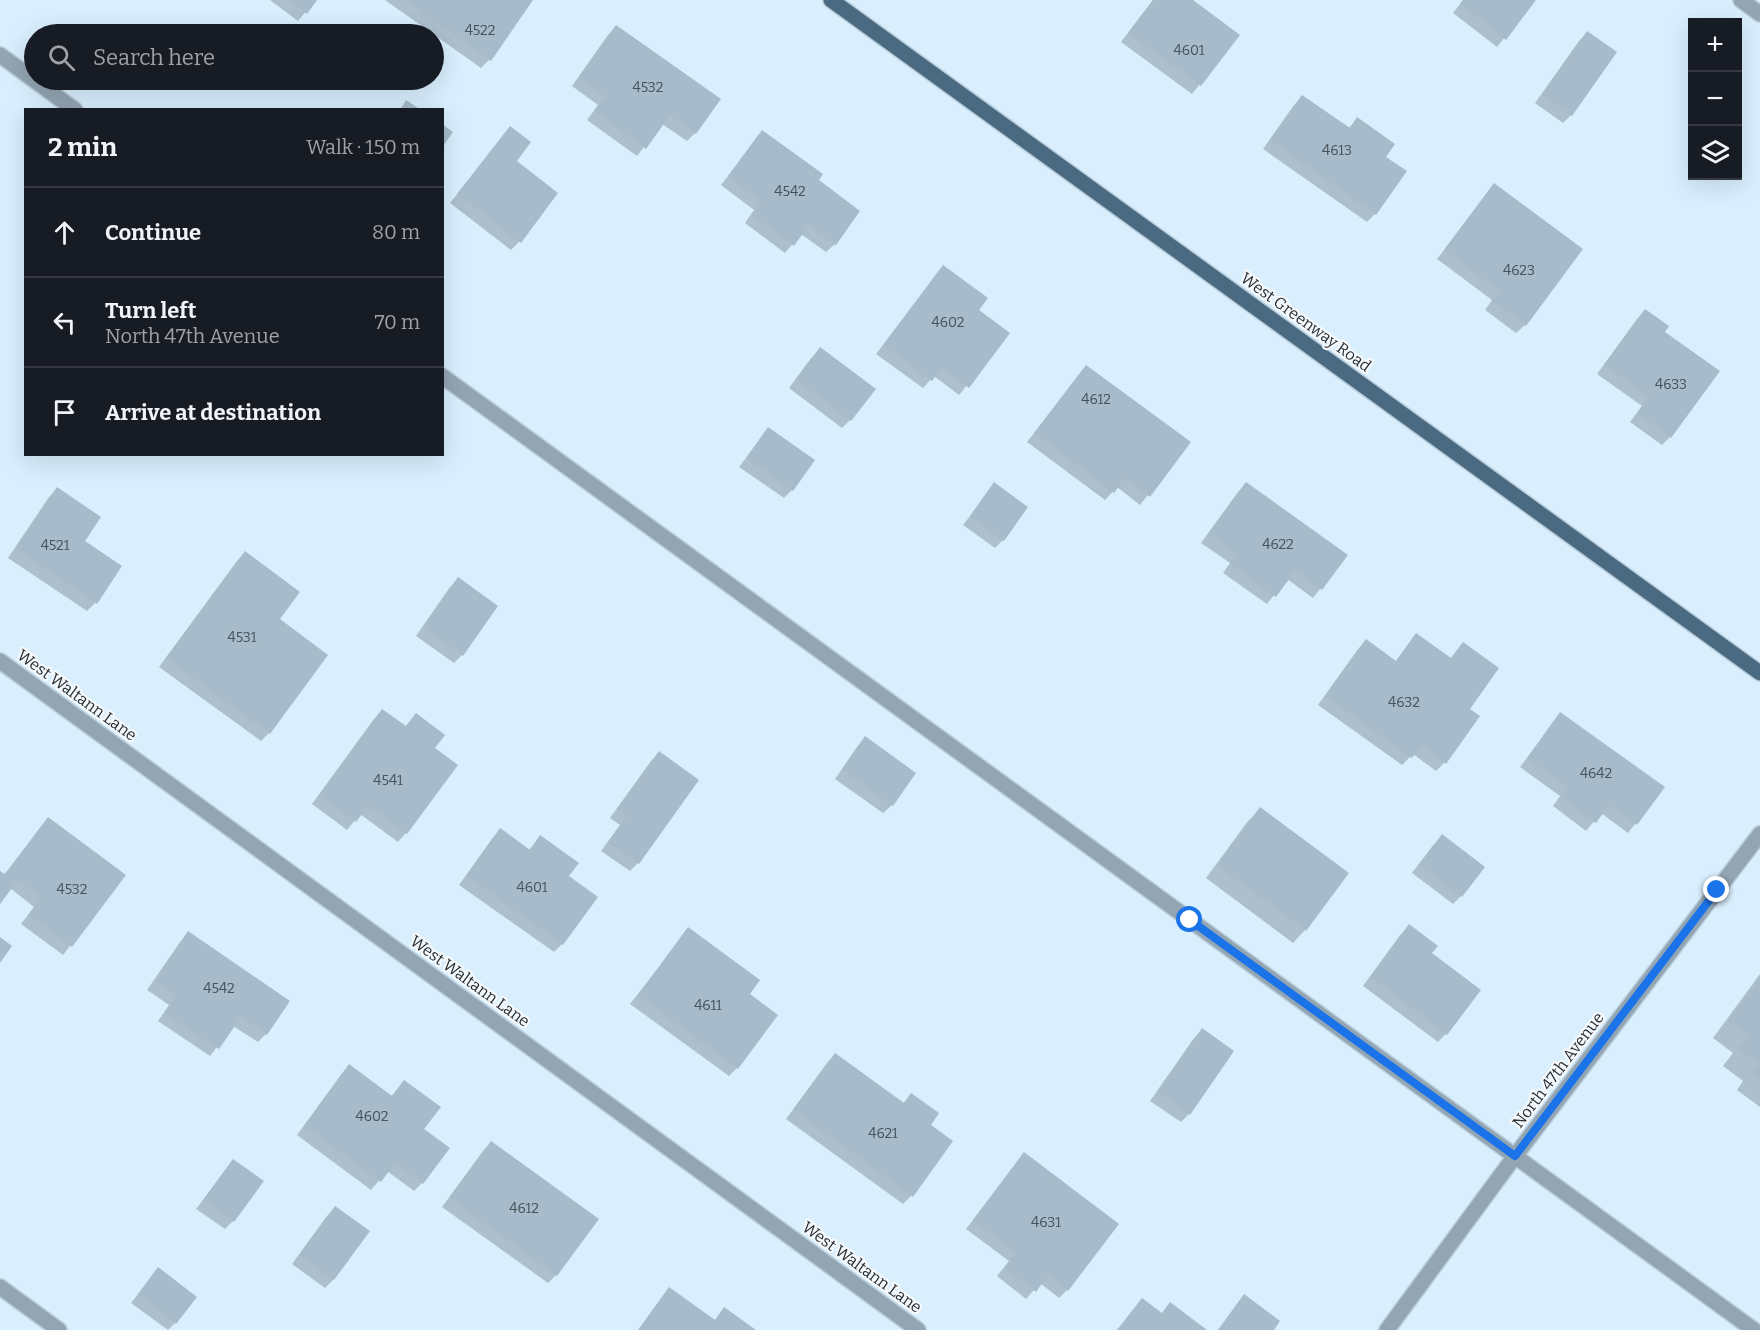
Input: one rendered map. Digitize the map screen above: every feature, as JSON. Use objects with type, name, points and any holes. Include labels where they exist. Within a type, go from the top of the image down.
[{"type":"main road","name":"West Greenway Road","points":[[831,0],[1760,673]]},
{"type":"street","points":[[1741,0],[1760,14]]},
{"type":"street","points":[[0,55],[24,73]]},
{"type":"street","points":[[48,90],[72,108]]},
{"type":"street","points":[[444,377],[1754,1330]]},
{"type":"street","name":"West Waltann Lane","points":[[0,661],[918,1330]]},
{"type":"street","name":"North 47th Avenue","points":[[1387,1330],[1515,1156],[1760,834]]},
{"type":"street","points":[[0,1287],[59,1330]]},
{"type":"building","points":[[289,0],[317,0],[307,14]]},
{"type":"building","points":[[405,0],[533,0],[491,61],[444,28],[444,24],[439,24]]},
{"type":"building","points":[[1153,0],[1193,0],[1240,35],[1201,86],[1128,33]]},
{"type":"building","points":[[1463,0],[1536,0],[1506,40],[1460,4]]},
{"type":"building","points":[[616,25],[721,99],[696,134],[670,115],[646,149],[594,111],[605,96],[579,77]]},
{"type":"building","points":[[1587,31],[1617,52],[1572,116],[1542,95]]},
{"type":"building","points":[[1302,95],[1350,128],[1357,117],[1395,144],[1386,157],[1407,171],[1376,215],[1270,140]]},
{"type":"building","points":[[406,100],[418,108],[401,108]]},
{"type":"building","points":[[444,125],[453,132],[444,145]]},
{"type":"building","points":[[510,126],[531,142],[517,161],[558,193],[521,243],[457,194]]},
{"type":"building","points":[[762,130],[823,174],[819,180],[860,211],[836,245],[809,225],[794,246],[752,215],[761,201],[728,176]]},
{"type":"building","points":[[1494,183],[1583,249],[1526,326],[1492,301],[1500,291],[1444,250]]},
{"type":"building","points":[[943,265],[988,298],[979,310],[1010,333],[969,388],[942,368],[932,381],[883,345]]},
{"type":"building","points":[[1645,309],[1669,326],[1665,332],[1720,371],[1671,438],[1637,413],[1649,397],[1604,365]]},
{"type":"building","points":[[820,347],[876,389],[851,421],[796,379]]},
{"type":"building","points":[[1086,365],[1191,442],[1150,497],[1125,478],[1114,493],[1034,433]]},
{"type":"building","points":[[768,427],[815,460],[793,491],[746,458]]},
{"type":"building","points":[[994,482],[1028,507],[1004,541],[970,516]]},
{"type":"building","points":[[1246,482],[1348,555],[1322,590],[1295,571],[1276,597],[1230,564],[1237,554],[1208,534]]},
{"type":"building","points":[[57,487],[101,517],[85,541],[122,566],[97,604],[15,549]]},
{"type":"building","points":[[245,551],[300,592],[280,619],[328,655],[270,734],[166,658]]},
{"type":"building","points":[[458,577],[498,606],[463,656],[423,627]]},
{"type":"building","points":[[1416,633],[1451,658],[1463,642],[1499,668],[1470,709],[1480,716],[1446,764],[1421,745],[1412,758],[1325,696],[1366,639],[1396,661]]},
{"type":"building","points":[[382,709],[406,726],[416,713],[445,735],[435,748],[458,765],[407,834],[368,806],[356,822],[319,795]]},
{"type":"building","points":[[1560,712],[1665,787],[1637,825],[1609,805],[1596,823],[1560,798],[1568,788],[1527,758]]},
{"type":"building","points":[[865,736],[916,773],[893,806],[842,770]]},
{"type":"building","points":[[659,751],[699,780],[639,864],[608,842],[627,816],[617,809]]},
{"type":"building","points":[[1260,807],[1349,873],[1306,931],[1217,865]]},
{"type":"building","points":[[48,817],[126,875],[72,947],[28,915],[41,898],[18,880],[0,904],[0,871],[5,874]]},
{"type":"building","points":[[500,828],[530,850],[540,835],[579,863],[569,876],[598,897],[563,945],[466,876]]},
{"type":"building","points":[[1442,834],[1485,867],[1462,897],[1419,865]]},
{"type":"building","points":[[1409,924],[1438,946],[1432,953],[1481,990],[1447,1035],[1370,977]]},
{"type":"building","points":[[688,927],[760,980],[750,994],[778,1015],[738,1069],[638,995]]},
{"type":"building","points":[[188,931],[290,1001],[267,1035],[241,1017],[219,1049],[165,1013],[176,996],[155,981]]},
{"type":"building","points":[[0,937],[12,946],[0,963]]},
{"type":"building","points":[[1760,978],[1760,1079],[1752,1073],[1758,1064],[1738,1049],[1748,1036],[1728,1021]]},
{"type":"building","points":[[1202,1028],[1234,1051],[1190,1115],[1158,1092]]},
{"type":"building","points":[[835,1053],[904,1103],[911,1093],[939,1113],[931,1125],[953,1141],[913,1197],[793,1110]]},
{"type":"building","points":[[349,1064],[392,1096],[404,1080],[441,1107],[424,1129],[450,1148],[423,1184],[395,1163],[381,1182],[304,1126]]},
{"type":"building","points":[[491,1141],[599,1219],[557,1276],[449,1198]]},
{"type":"building","points":[[1024,1152],[1119,1224],[1068,1291],[1048,1275],[1036,1292],[1004,1268],[1016,1253],[973,1220]]},
{"type":"building","points":[[233,1159],[264,1181],[234,1222],[203,1200]]},
{"type":"building","points":[[335,1206],[370,1231],[334,1280],[299,1255]]},
{"type":"building","points":[[158,1267],[197,1297],[176,1324],[138,1294]]},
{"type":"building","points":[[669,1287],[715,1320],[724,1307],[756,1330],[638,1330]]},
{"type":"building","points":[[1244,1294],[1280,1321],[1274,1330],[1218,1330]]},
{"type":"building","points":[[1142,1298],[1162,1313],[1170,1302],[1207,1330],[1117,1330]]},
{"type":"route","points":[[1190,920],[1515,1156],[1717,890]]}]
